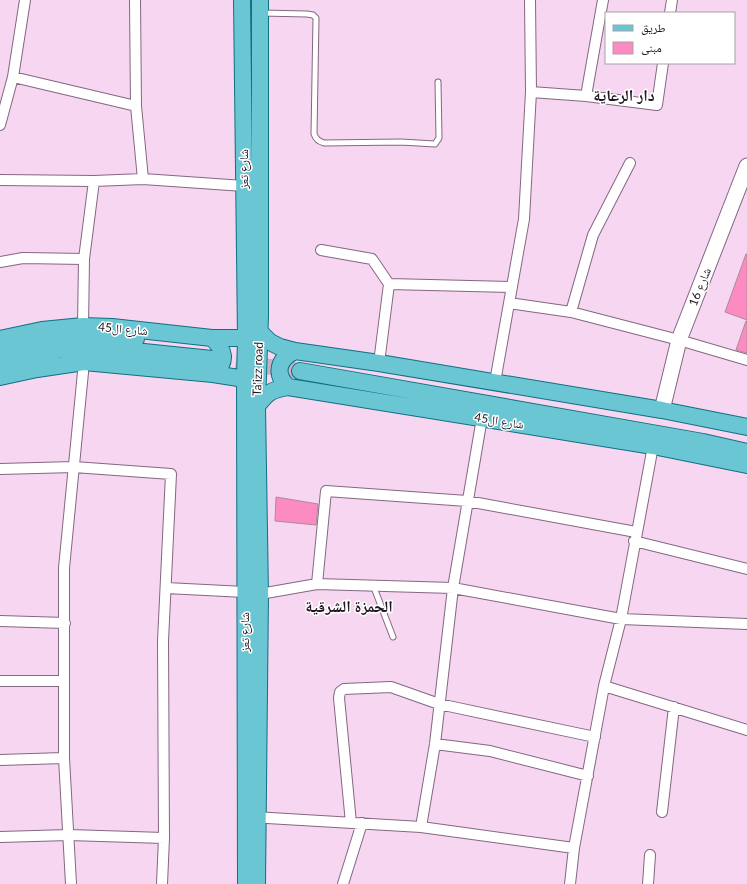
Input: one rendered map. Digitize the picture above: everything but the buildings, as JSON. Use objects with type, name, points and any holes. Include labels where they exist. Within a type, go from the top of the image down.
[{"type":"main road","name":"شارع تعز","points":[[242,0],[244,186],[253,335]]},
{"type":"main road","name":"شارع تعز","points":[[253,335],[260,6]]},
{"type":"main road","name":"شارع ال45","points":[[0,339],[42,330],[83,326],[112,327],[213,355],[244,379]]},
{"type":"main road","name":"شارع ال45","points":[[0,377],[37,369],[84,362],[213,355],[253,335],[280,347],[298,361],[747,452]]},
{"type":"main road","name":"Ta'izz road","points":[[244,379],[253,335]]},
{"type":"main road","name":"Ta'izz road","points":[[253,335],[257,406]]},
{"type":"main road","name":"شارع ال45","points":[[0,351],[68,337],[133,339],[213,355]]},
{"type":"main road","name":"شارع ال45","points":[[0,363],[60,349],[105,348],[213,355]]},
{"type":"main road","points":[[288,387],[283,382],[280,375],[282,360],[288,354],[298,361]]},
{"type":"main road","name":"شارع ال45","points":[[298,361],[379,363],[662,410],[747,427]]},
{"type":"main road","name":"شارع ال45","points":[[298,361],[704,428],[747,438]]},
{"type":"main road","name":"شارع تعز","points":[[244,379],[252,593]]},
{"type":"main road","name":"شارع ال45","points":[[257,406],[266,395],[277,389],[288,387],[653,446],[747,465]]},
{"type":"main road","name":"شارع تعز","points":[[246,884],[252,817],[252,593],[257,406]]},
{"type":"main road","name":"شارع تعز","points":[[252,817],[258,884]]},
{"type":"street","points":[[0,125],[13,77],[25,0]]},
{"type":"street","points":[[135,0],[136,106],[143,179]]},
{"type":"street","points":[[495,382],[524,219],[531,92],[530,0]]},
{"type":"street","points":[[586,96],[603,0]]},
{"type":"street","points":[[670,12],[672,0]]},
{"type":"street","points":[[531,92],[586,96],[657,105],[663,64]]},
{"type":"street","points":[[13,77],[136,106]]},
{"type":"street","points":[[571,312],[593,235],[630,163]]},
{"type":"street","name":"شارع 16","points":[[662,410],[678,340],[746,172]]},
{"type":"street","points":[[0,180],[94,181],[143,179],[244,186]]},
{"type":"street","points":[[83,326],[84,259],[94,181]]},
{"type":"street","points":[[321,250],[372,259],[389,284],[379,363]]},
{"type":"street","points":[[0,262],[23,258],[84,259]]},
{"type":"street","points":[[389,284],[512,287]]},
{"type":"street","points":[[509,303],[571,312],[747,360]]},
{"type":"street","points":[[71,884],[64,758],[64,568],[84,362]]},
{"type":"street","points":[[421,827],[434,744],[453,588],[482,418]]},
{"type":"street","points":[[570,884],[574,848],[604,686],[621,619],[635,536],[653,446]]},
{"type":"street","points":[[0,469],[74,467],[171,474],[163,641],[164,838],[162,884]]},
{"type":"street","points":[[317,584],[326,492],[467,501],[635,536],[747,569]]},
{"type":"street","points":[[166,588],[252,593],[317,584],[453,588],[621,619],[747,624]]},
{"type":"street","points":[[0,621],[65,623]]},
{"type":"street","points":[[0,682],[64,682]]},
{"type":"street","points":[[604,686],[747,730]]},
{"type":"street","points":[[351,823],[339,698],[340,692],[344,689],[391,687],[439,704],[595,737]]},
{"type":"street","points":[[662,812],[674,707]]},
{"type":"street","points":[[434,744],[490,751],[588,776]]},
{"type":"street","points":[[0,760],[64,758]]},
{"type":"street","points":[[252,817],[421,827],[574,848]]},
{"type":"street","points":[[343,884],[362,824]]},
{"type":"street","points":[[0,838],[69,835],[164,838]]},
{"type":"street","points":[[648,884],[650,855]]},
{"type":"lane","points":[[260,6],[313,15],[316,18],[314,134],[319,141],[324,143],[401,142],[435,144],[438,138],[438,82]]},
{"type":"lane","points":[[373,586],[393,636]]},
{"type":"tunnel","points":[[212,359],[300,371]]},
{"type":"district","name":"دار الرعاية","points":[[624,95]]},
{"type":"district","name":"الحمزة الشرقية","points":[[349,606]]}]
